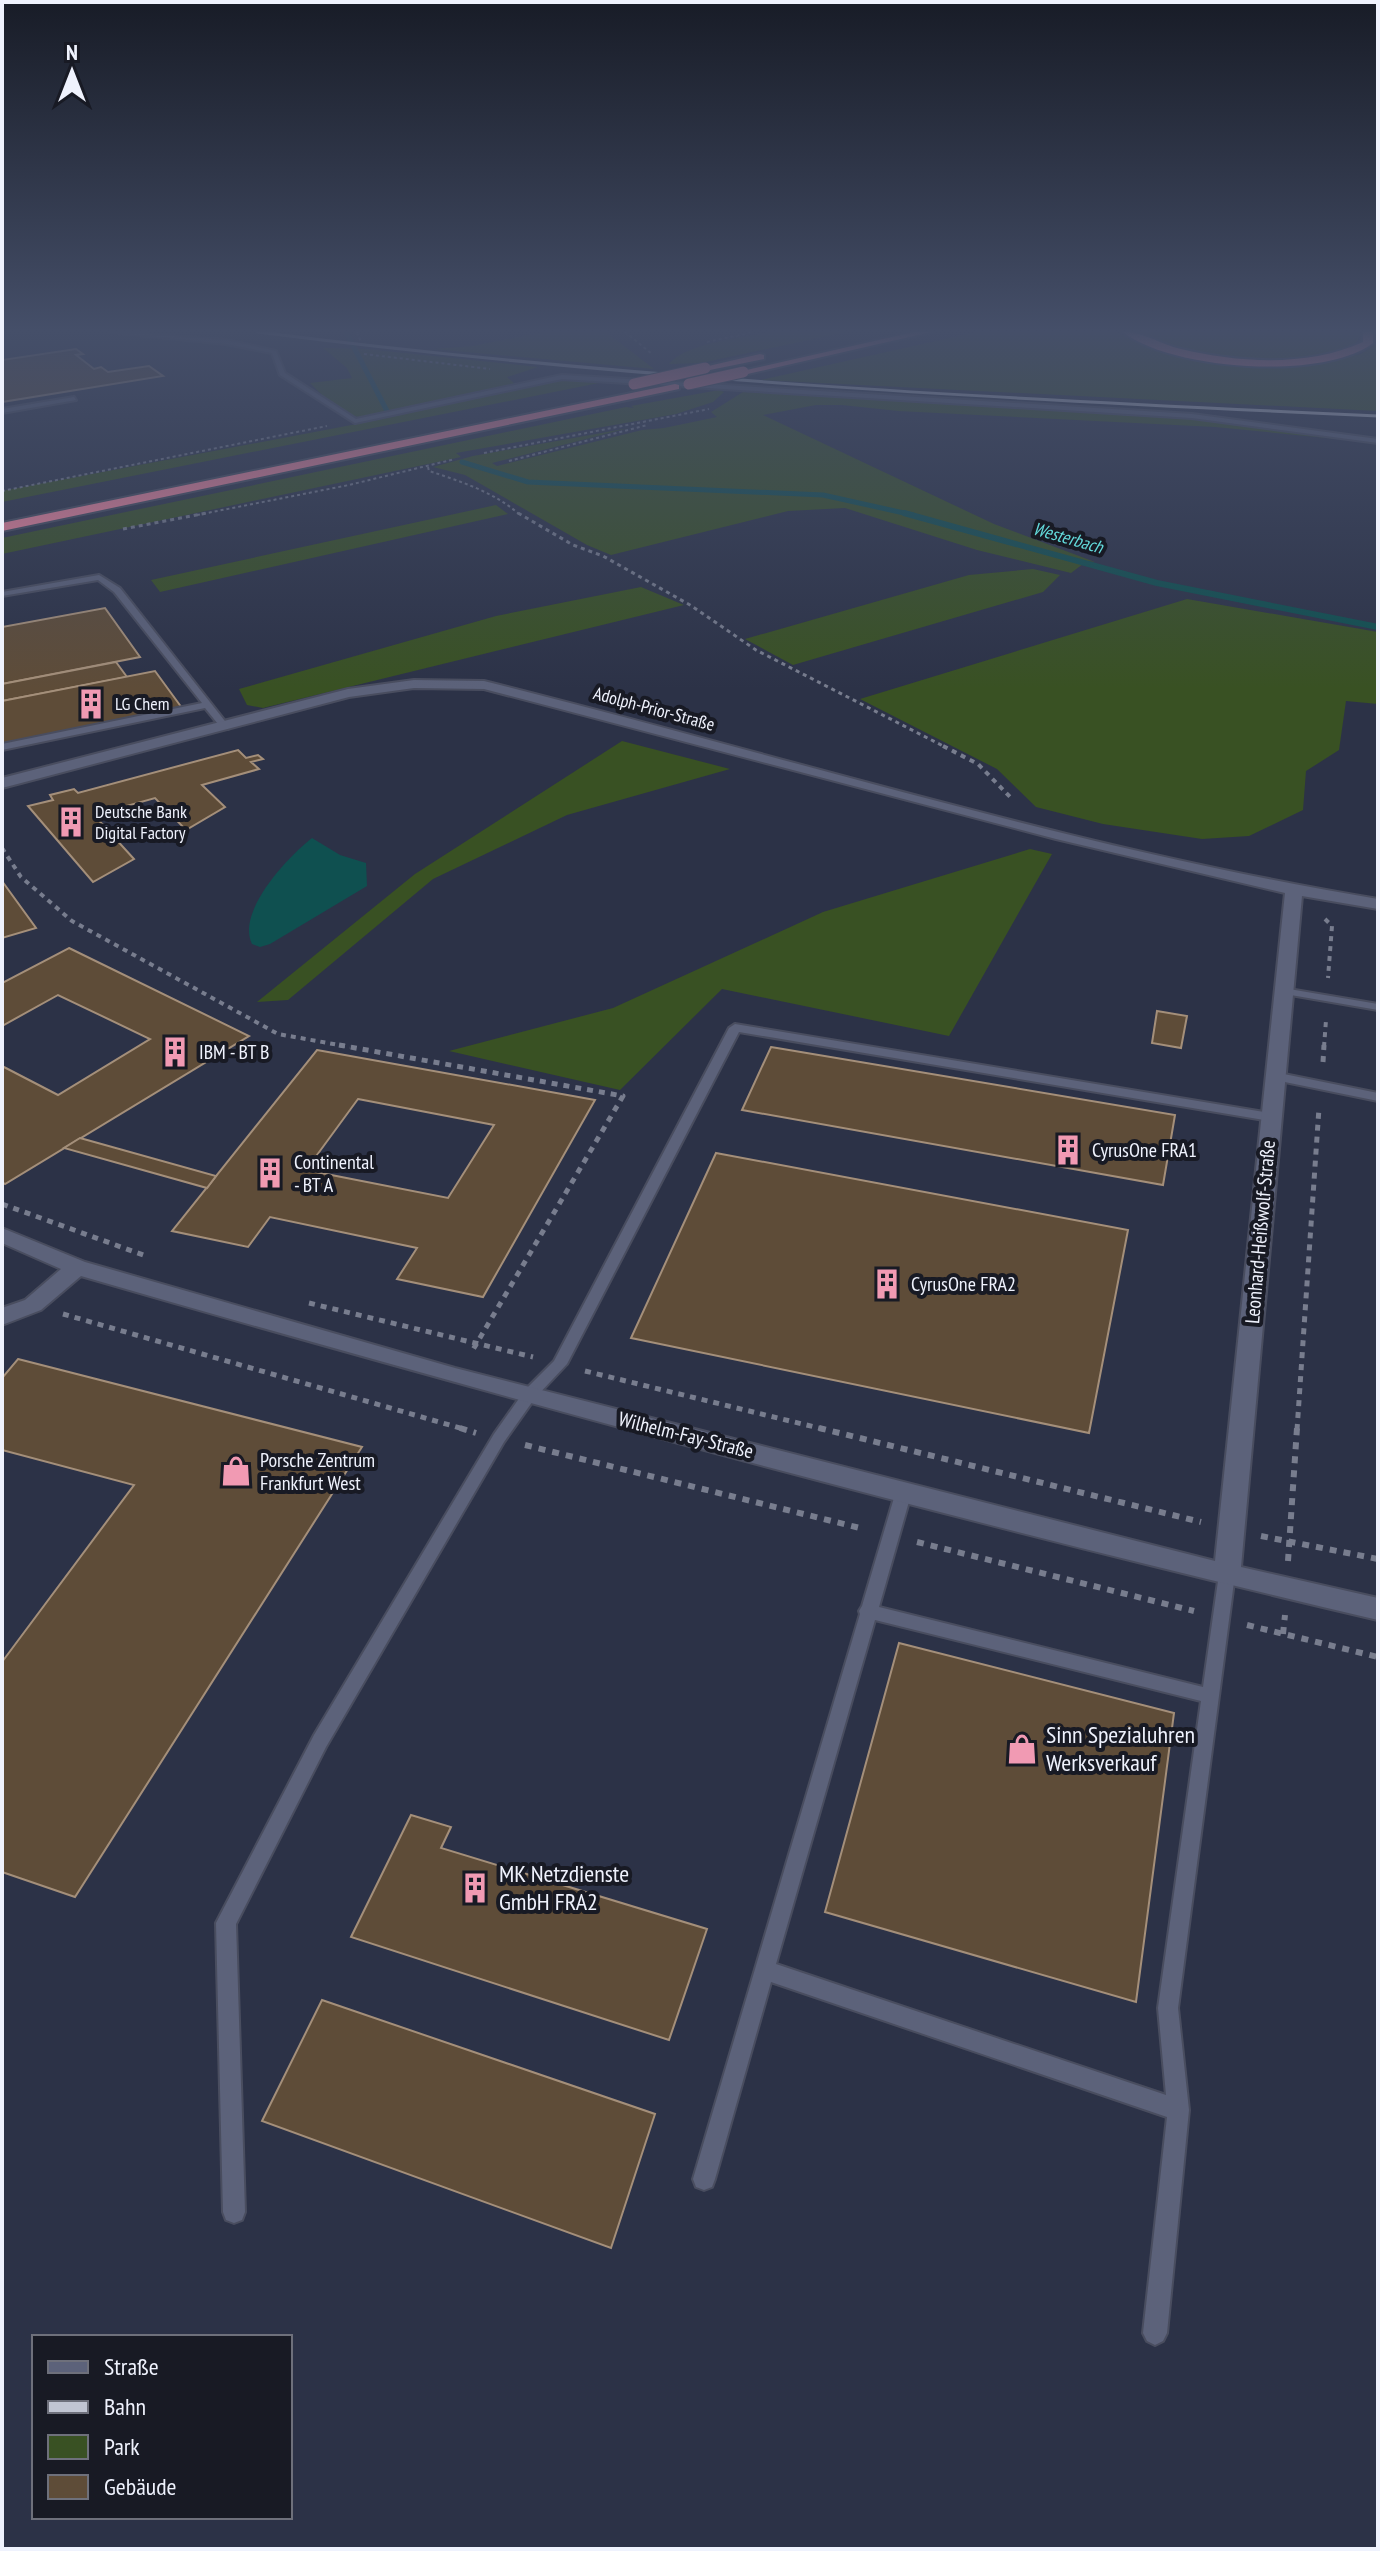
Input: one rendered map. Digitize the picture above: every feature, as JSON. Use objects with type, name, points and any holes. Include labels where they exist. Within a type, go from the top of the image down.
[{"type":"highway","points":[[98,493],[304,451]]},
{"type":"highway","points":[[2,527],[367,451]]},
{"type":"street","name":"Adolph-Prior-Straße","points":[[2,783],[348,693],[414,684],[484,685],[1062,836],[1294,890],[1378,904]]},
{"type":"street","name":"Leonhard-Heißwolf-Straße","points":[[1227,1574],[1294,890]]},
{"type":"street","name":"Wilhelm-Fay-Straße","points":[[2,1235],[77,1267],[530,1394],[1227,1574],[1378,1609]]},
{"type":"street","points":[[2,1317],[33,1305],[77,1267]]},
{"type":"lane","points":[[2,594],[99,577],[117,590],[225,727]]},
{"type":"lane","points":[[2,747],[207,705]]},
{"type":"lane","points":[[1283,991],[1378,1007]]},
{"type":"lane","points":[[234,2212],[226,1923],[320,1741],[499,1438],[530,1394],[560,1364],[735,1028],[1270,1117]]},
{"type":"lane","points":[[1274,1076],[1378,1097]]},
{"type":"lane","points":[[704,2179],[904,1491]]},
{"type":"lane","points":[[1155,2333],[1178,2110],[1168,2008],[1227,1574]]},
{"type":"lane","points":[[867,1611],[1211,1696]]},
{"type":"lane","points":[[764,1970],[1178,2110]]},
{"type":"path","points":[[2,491],[203,451]]},
{"type":"path","points":[[473,455],[494,451]]},
{"type":"path","points":[[509,461],[549,451]]},
{"type":"path","points":[[123,529],[428,467],[460,457]]},
{"type":"path","points":[[428,467],[429,471],[460,481],[511,506],[522,516],[573,545],[603,556],[690,605],[756,650],[978,764],[1016,803]]},
{"type":"path","points":[[2,848],[21,877],[72,921],[278,1034],[623,1096],[479,1342]]},
{"type":"path","points":[[1283,1634],[1332,926],[1294,890]]},
{"type":"path","points":[[2,1204],[149,1257]]},
{"type":"path","points":[[296,1300],[479,1342],[1232,1530],[1378,1559]]},
{"type":"path","points":[[33,1305],[422,1420],[1378,1657]]},
{"type":"green space","points":[[213,451],[258,451],[2,502],[2,491]]},
{"type":"green space","points":[[416,451],[467,451],[456,453],[461,457],[2,554],[2,538]]},
{"type":"green space","points":[[501,451],[539,451],[492,463],[497,466],[557,451],[839,451],[994,524],[1095,562],[1087,561],[1071,573],[977,550],[845,508],[788,511],[611,555],[587,545],[465,475],[433,467]]},
{"type":"green space","points":[[496,505],[508,514],[160,592],[151,580]]},
{"type":"green space","points":[[1033,569],[1060,575],[1043,592],[793,665],[745,639],[969,575]]},
{"type":"green space","points":[[641,587],[684,605],[263,708],[247,705],[239,689],[496,616]]},
{"type":"green space","points":[[1187,599],[1378,632],[1378,704],[1346,701],[1339,750],[1306,771],[1303,810],[1249,836],[1202,839],[1103,824],[1036,807],[997,769],[860,699]]},
{"type":"green space","points":[[622,741],[730,769],[567,815],[433,879],[288,1000],[257,1002],[415,874]]},
{"type":"green space","points":[[1030,849],[1052,854],[949,1036],[722,989],[620,1090],[449,1051],[613,1008],[823,912]]},
{"type":"shaded area","points":[[312,838],[340,855],[366,863],[367,886],[270,944],[260,947],[252,944],[249,931],[251,916],[267,885]]},
{"type":"building","points":[[105,608],[140,657],[2,684],[2,627]]},
{"type":"building","points":[[116,662],[127,677],[2,701],[2,684]]},
{"type":"building","name":"LG Chem","points":[[155,671],[182,708],[2,745],[2,701]]},
{"type":"building","name":"Deutsche Bank Digital Factory","points":[[238,750],[246,758],[258,755],[263,759],[251,762],[259,769],[202,785],[225,807],[186,830],[155,798],[94,815],[134,859],[93,882],[28,806],[53,800],[50,795],[74,789],[78,793]]},
{"type":"building","points":[[2,881],[36,928],[2,938]]},
{"type":"building","name":"IBM - BT B","points":[[69,948],[249,1036],[5,1184],[2,1182],[2,1066],[58,1095],[150,1039],[58,995],[2,1026],[2,983]]},
{"type":"building","points":[[1157,1011],[1187,1016],[1181,1048],[1152,1043]]},
{"type":"building","name":"CyrusOne FRA1","points":[[771,1047],[1175,1115],[1163,1185],[742,1110]]},
{"type":"building","name":"Continental - BT A","points":[[317,1050],[595,1100],[483,1297],[397,1279],[417,1248],[270,1217],[248,1247],[172,1231]],"holes":[[[358,1099],[494,1125],[448,1198],[306,1170]]]},
{"type":"building","points":[[80,1138],[216,1176],[207,1188],[64,1148]]},
{"type":"building","name":"CyrusOne FRA2","points":[[716,1153],[1128,1230],[1089,1433],[631,1338]]},
{"type":"building","points":[[18,1359],[362,1447],[75,1897],[2,1872],[2,1662],[134,1485],[2,1450],[2,1378]]},
{"type":"building","points":[[899,1643],[1174,1713],[1136,2002],[825,1912]]},
{"type":"building","name":"MK Netzdienste GmbH FRA2","points":[[411,1815],[451,1827],[441,1848],[707,1929],[669,2040],[351,1937]]},
{"type":"building","points":[[322,2000],[655,2114],[611,2248],[262,2121]]},
{"type":"waterway","name":"Westerbach","points":[[462,462],[528,482],[823,495],[904,513]]},
{"type":"waterway","name":"Westerbach","points":[[904,513],[913,515]]},
{"type":"waterway","name":"Westerbach","points":[[904,513],[1157,583],[1378,627]]},
{"type":"place","name":"LG Chem","points":[[91,704]]},
{"type":"place","name":"Deutsche Bank Digital Factory","points":[[71,822]]},
{"type":"place","name":"IBM - BT B","points":[[175,1052]]},
{"type":"place","name":"CyrusOne FRA1","points":[[1068,1150]]},
{"type":"place","name":"Continental - BT A","points":[[270,1173]]},
{"type":"place","name":"CyrusOne FRA2","points":[[887,1284]]},
{"type":"place","name":"Porsche Zentrum Frankfurt West","points":[[236,1471]]},
{"type":"place","name":"Sinn Spezialuhren Werksverkauf","points":[[1022,1749]]},
{"type":"place","name":"MK Netzdienste GmbH FRA2","points":[[475,1888]]}]
